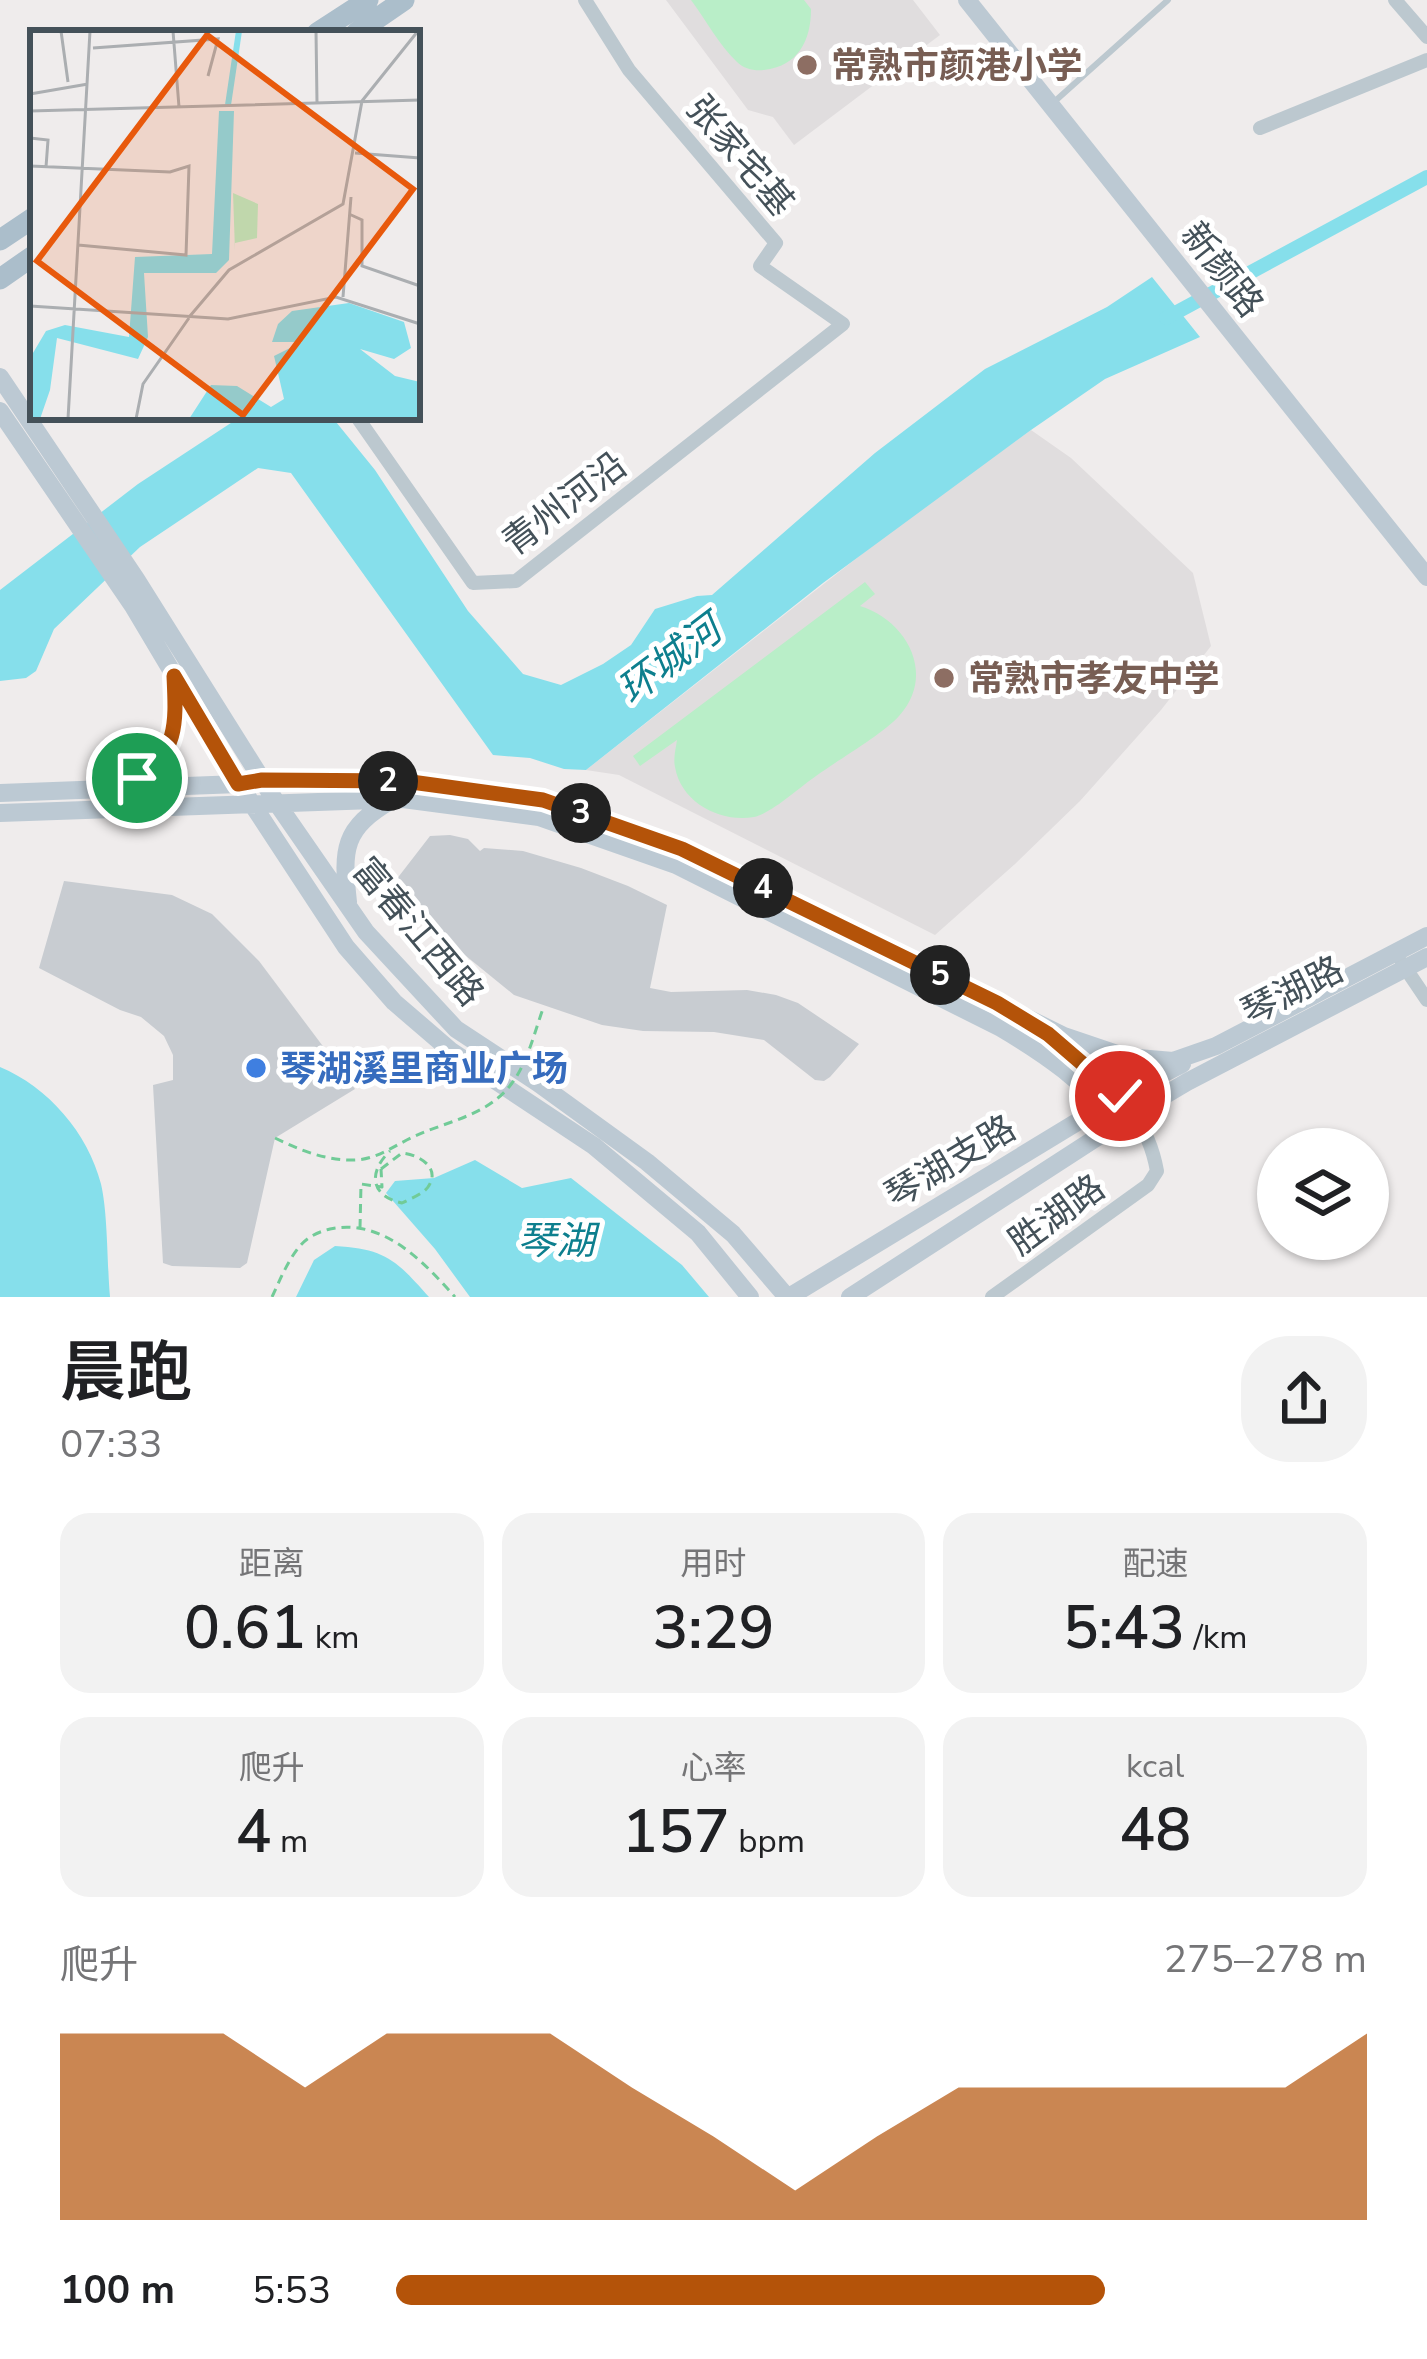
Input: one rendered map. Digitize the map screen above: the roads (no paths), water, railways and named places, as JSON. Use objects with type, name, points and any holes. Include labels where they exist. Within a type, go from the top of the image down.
[{"type":"main road","points":[[322,30],[368,0]]},
{"type":"main road","points":[[360,30],[404,0]]},
{"type":"main road","name":"新颜路","points":[[968,0],[1427,577]]},
{"type":"main road","points":[[0,240],[30,220]]},
{"type":"main road","points":[[0,279],[30,258]]},
{"type":"main road","points":[[0,377],[79,512]]},
{"type":"main road","points":[[0,411],[79,512]]},
{"type":"main road","name":"富春江西路","points":[[79,512],[238,784],[346,947],[394,1002],[452,1051],[594,1146],[698,1233],[750,1297]]},
{"type":"main road","name":"富春江西路","points":[[79,512],[136,579],[262,780],[390,959],[456,1029],[647,1162],[734,1234],[788,1297]]},
{"type":"main road","points":[[118,788],[152,769],[166,754],[176,710],[174,676]]},
{"type":"main road","name":"琴湖路","points":[[0,793],[262,780],[404,781],[543,800],[682,849],[1064,1036],[1126,1057],[1173,1061],[1216,1046]]},
{"type":"main road","points":[[349,907],[344,868],[348,841],[362,821],[394,799]]},
{"type":"main road","points":[[0,813],[394,799],[539,817],[676,865],[1001,1028],[1112,1101]]},
{"type":"main road","name":"琴湖路","points":[[1187,1082],[1401,961],[1427,936]]},
{"type":"main road","name":"琴湖路","points":[[1145,1082],[1401,961],[1427,957]]},
{"type":"main road","points":[[997,1003],[1048,1034],[1125,1119]]},
{"type":"main road","name":"琴湖支路","points":[[788,1297],[1145,1082]]},
{"type":"main road","name":"琴湖支路","points":[[850,1297],[1187,1082]]},
{"type":"street","name":"张家宅基","points":[[585,0],[628,70],[776,243],[760,266],[843,324]]},
{"type":"street","points":[[1395,0],[1427,37]]},
{"type":"street","points":[[1260,128],[1427,60]]},
{"type":"street","name":"青州河沿","points":[[359,420],[473,583],[516,581],[843,324]]},
{"type":"street","points":[[1401,961],[1427,1000]]},
{"type":"street","name":"胜湖路","points":[[992,1297],[1148,1185],[1157,1171],[1154,1151],[1143,1126],[1125,1119]]},
{"type":"lane","points":[[1052,104],[1168,0]]},
{"type":"water","points":[[1152,277],[1200,337],[1105,379],[1031,430],[823,583],[586,770],[493,755],[291,473],[258,468],[140,547],[54,629],[36,671],[26,678],[0,681],[0,590],[138,484],[235,420],[334,420],[375,470],[468,611],[523,674],[561,685],[631,645],[655,609],[712,595],[875,453],[985,369],[1107,307]]},
{"type":"water","points":[[0,1067],[50,1099],[76,1130],[95,1165],[103,1196],[110,1297],[0,1297]]},
{"type":"water","name":"琴湖","points":[[475,1160],[522,1188],[571,1178],[682,1265],[709,1297],[470,1297],[386,1193],[395,1181],[434,1178]]},
{"type":"water","name":"琴湖","points":[[335,1246],[367,1250],[389,1259],[429,1297],[296,1297],[314,1260]]},
{"type":"waterway","name":"环城河","points":[[1166,318],[1427,177]]},
{"type":"place","name":"常熟市颜港小学","points":[[807,65]]},
{"type":"place","name":"常熟市孝友中学","points":[[944,678]]},
{"type":"place","name":"琴湖溪里商业广场","points":[[256,1068]]}]
